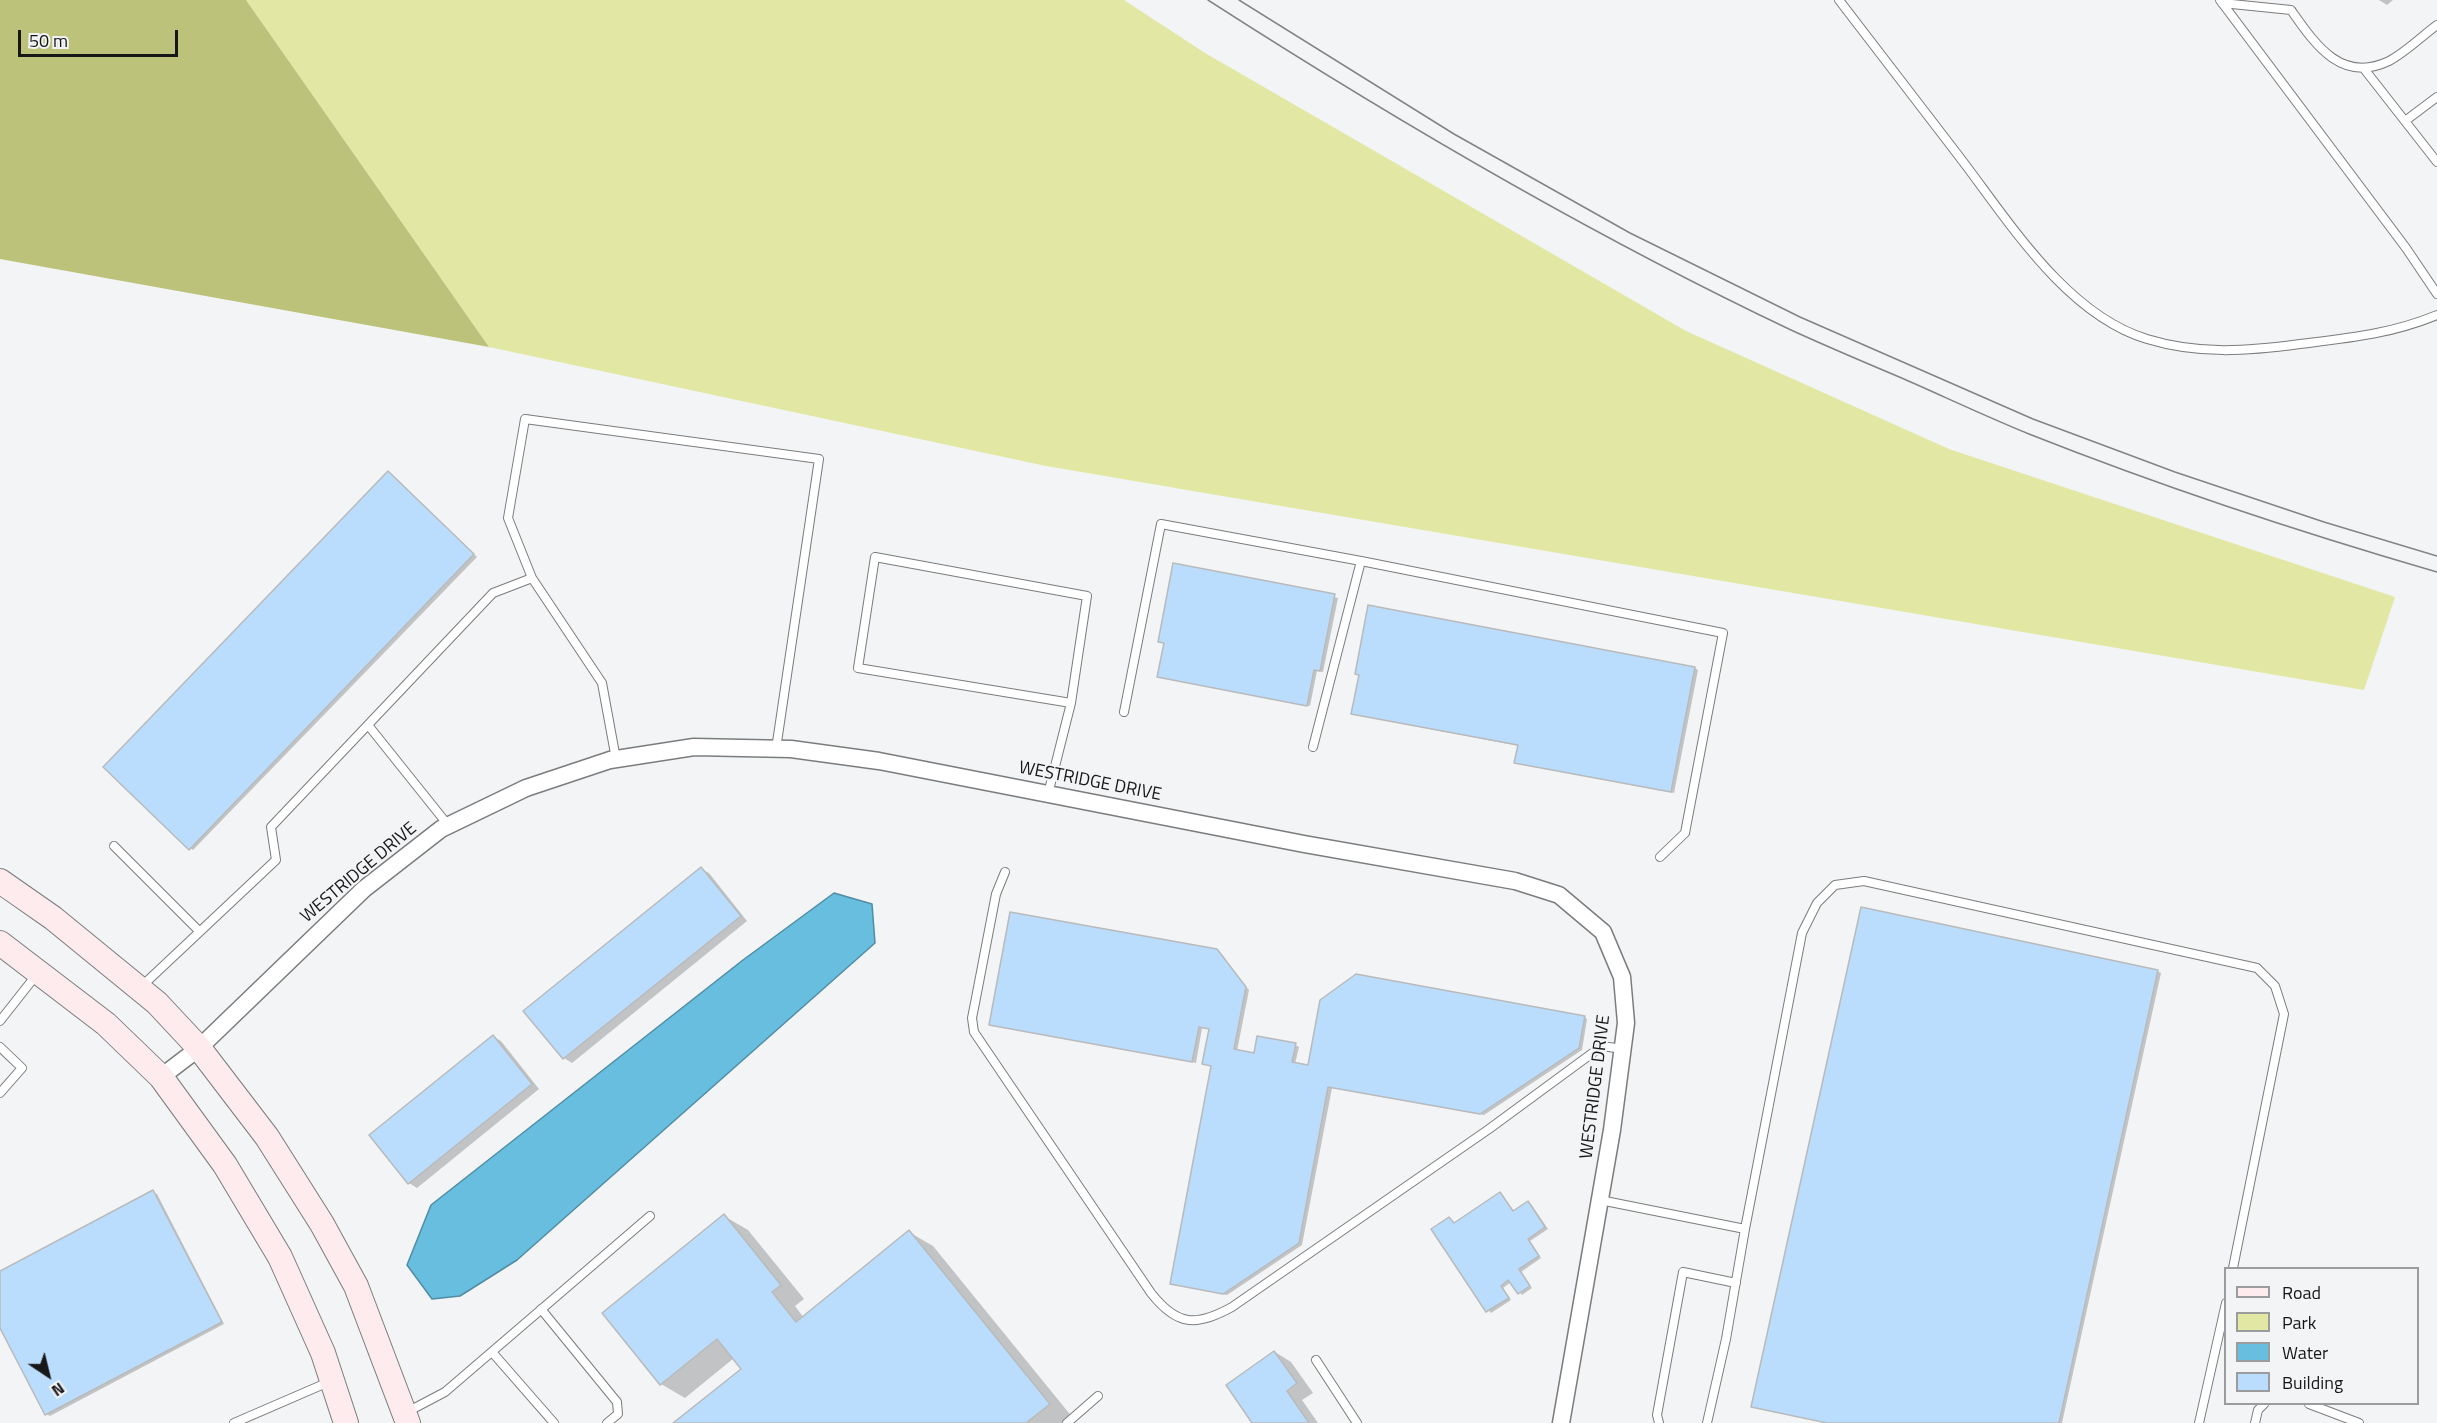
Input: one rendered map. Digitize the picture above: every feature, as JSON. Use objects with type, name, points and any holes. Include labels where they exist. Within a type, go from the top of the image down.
[{"type":"main road","points":[[0,881],[53,918],[156,1003],[199,1048],[267,1137],[322,1224],[356,1286],[406,1418]]},
{"type":"main road","points":[[0,943],[106,1024],[161,1077],[225,1165],[280,1257],[323,1353],[346,1423]]},
{"type":"street","name":"WESTRIDGE DRIVE","points":[[161,1077],[199,1048],[364,889],[448,825],[526,788],[616,759],[694,747],[776,749],[879,761],[1304,844],[1515,881],[1559,896],[1603,932],[1622,977],[1626,1023],[1600,1200],[1561,1423]]},
{"type":"lane","points":[[1839,0],[2050,275],[2104,318],[2146,339],[2211,351],[2244,352],[2367,336],[2406,328],[2437,315]]},
{"type":"lane","points":[[2221,2],[2291,10],[2316,46],[2340,63],[2365,70],[2437,162]]},
{"type":"lane","points":[[2221,2],[2399,239],[2437,294]]},
{"type":"lane","points":[[2365,70],[2390,60],[2437,25]]},
{"type":"lane","points":[[2405,121],[2437,97]]},
{"type":"lane","points":[[616,759],[602,683],[532,578],[508,518],[525,419],[819,459],[776,749]]},
{"type":"lane","points":[[1124,712],[1161,524],[1723,633],[1685,833],[1660,857]]},
{"type":"lane","points":[[1048,794],[1071,703],[1087,596],[876,557],[858,668],[1071,703]]},
{"type":"lane","points":[[1313,747],[1361,561]]},
{"type":"lane","points":[[138,989],[276,860],[271,827],[493,593],[532,578]]},
{"type":"lane","points":[[368,725],[448,825]]},
{"type":"lane","points":[[114,846],[199,931]]},
{"type":"lane","points":[[1005,873],[996,894],[972,1018],[974,1032],[1151,1293],[1162,1307],[1179,1319],[1196,1321],[1214,1317],[1232,1307],[1490,1128],[1602,1046],[1623,1049]]},
{"type":"lane","points":[[1707,1423],[1736,1283],[1802,933],[1816,903],[1835,885],[1864,881],[2257,968],[2275,986],[2284,1014],[2232,1267]]},
{"type":"lane","points":[[0,1021],[39,972]]},
{"type":"lane","points":[[0,1047],[22,1068],[0,1093]]},
{"type":"lane","points":[[1600,1200],[1745,1229]]},
{"type":"lane","points":[[406,1418],[445,1392],[650,1216]]},
{"type":"lane","points":[[1659,1423],[1657,1415],[1683,1272],[1736,1283]]},
{"type":"lane","points":[[541,1309],[617,1402],[618,1413],[607,1423]]},
{"type":"lane","points":[[2199,1423],[2224,1312]]},
{"type":"lane","points":[[492,1352],[554,1423]]},
{"type":"lane","points":[[1316,1360],[1357,1423]]},
{"type":"lane","points":[[234,1423],[332,1381]]},
{"type":"lane","points":[[1067,1423],[1098,1396]]},
{"type":"lane","points":[[2254,1423],[2258,1410],[2263,1405]]},
{"type":"lane","points":[[2312,1405],[2359,1423]]},
{"type":"green space","points":[[0,0],[246,0],[489,347],[0,259]]},
{"type":"green space","points":[[246,0],[1124,0],[1205,53],[1686,331],[1949,449],[2395,597],[2364,690],[1046,466],[489,347]]},
{"type":"water","points":[[834,893],[872,904],[875,943],[517,1260],[460,1296],[432,1299],[407,1265],[431,1205],[743,960]]},
{"type":"building","points":[[388,471],[474,554],[189,850],[103,767]]},
{"type":"building","points":[[1173,563],[1335,594],[1320,671],[1314,670],[1307,706],[1157,677],[1164,643],[1158,642]]},
{"type":"building","points":[[1368,605],[1695,667],[1671,792],[1514,763],[1518,745],[1351,714],[1359,675],[1355,674]]},
{"type":"building","points":[[701,867],[741,916],[563,1059],[523,1011]]},
{"type":"building","points":[[1861,907],[2158,970],[2059,1423],[1827,1423],[1751,1407]]},
{"type":"building","points":[[1010,912],[1217,949],[1246,987],[1234,1049],[1254,1053],[1257,1036],[1296,1043],[1292,1062],[1308,1065],[1320,1000],[1356,974],[1585,1016],[1579,1048],[1480,1114],[1328,1087],[1299,1243],[1223,1294],[1170,1284],[1211,1066],[1202,1064],[1209,1029],[1199,1027],[1192,1062],[989,1025]]},
{"type":"building","points":[[493,1035],[532,1084],[408,1184],[369,1135]]},
{"type":"building","points":[[153,1190],[222,1322],[45,1415],[0,1328],[0,1271]]},
{"type":"building","points":[[1500,1192],[1513,1211],[1528,1201],[1545,1227],[1528,1239],[1539,1256],[1519,1269],[1530,1286],[1518,1294],[1508,1280],[1501,1286],[1509,1298],[1486,1312],[1431,1229],[1449,1217],[1454,1223]]},
{"type":"building","points":[[724,1214],[781,1285],[772,1292],[796,1322],[909,1230],[1050,1404],[1026,1423],[673,1423],[741,1369],[717,1339],[660,1385],[602,1313]]},
{"type":"building","points":[[1274,1351],[1297,1383],[1287,1391],[1309,1423],[1252,1423],[1226,1385]]},
{"type":"tram line","points":[[1208,0],[1350,89],[1494,174],[1641,255],[1791,330],[2079,454],[2232,508],[2437,572]]},
{"type":"tram line","points":[[1239,0],[1454,134],[1630,233],[1800,317],[2033,419],[2175,472],[2324,522],[2437,556]]}]
